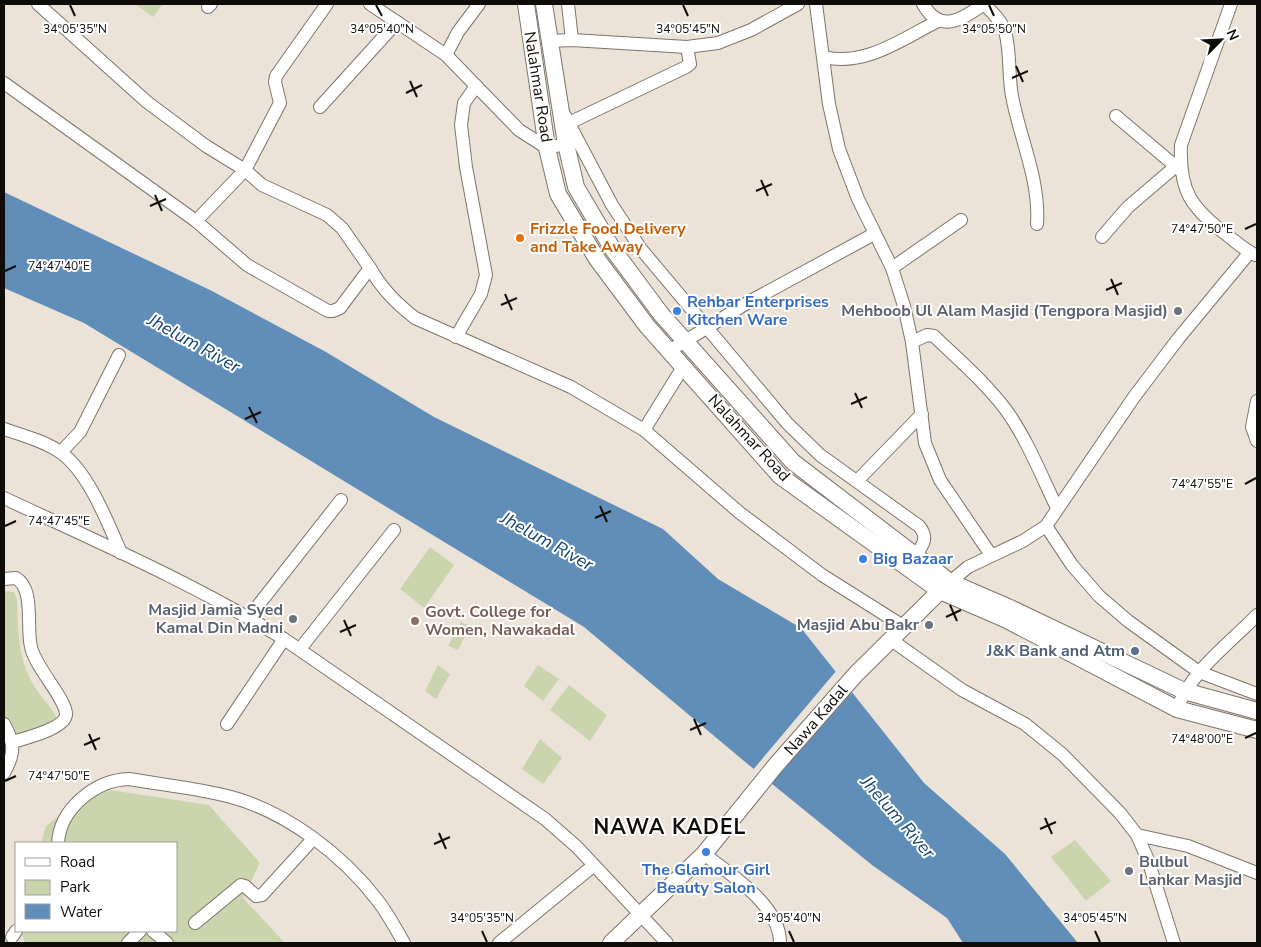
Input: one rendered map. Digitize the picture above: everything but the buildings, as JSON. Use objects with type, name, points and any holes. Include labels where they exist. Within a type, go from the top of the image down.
[{"type":"main road","name":"Nalahmar Road","points":[[526,4],[547,148],[558,194],[597,259],[646,326],[780,476],[945,586],[1007,620],[1177,709],[1257,730]]},
{"type":"main road","name":"Nalahmar Road","points":[[544,4],[566,144],[576,187],[612,248],[661,314],[793,462],[916,556],[945,586],[1008,607],[1184,691],[1257,710]]},
{"type":"main road","name":"Nawa Kadal","points":[[611,943],[704,854],[776,765],[856,674],[945,586]]},
{"type":"street","points":[[38,4],[147,102],[206,146],[245,170],[262,186],[327,215],[342,228],[380,286],[415,318],[571,387],[644,430],[740,513],[822,574],[904,626]]},
{"type":"street","points":[[196,221],[245,170],[280,103],[275,82],[276,76],[326,4]]},
{"type":"street","points":[[370,4],[446,55],[519,130],[547,148],[566,144]]},
{"type":"street","points":[[446,55],[458,32],[479,4]]},
{"type":"street","points":[[568,4],[572,40]]},
{"type":"street","points":[[549,41],[572,40],[687,47],[718,43],[751,30],[798,4]]},
{"type":"street","points":[[816,4],[829,104],[839,149],[858,199],[892,268],[912,342],[926,443],[940,480],[991,555]]},
{"type":"street","points":[[923,4],[932,18],[938,22]]},
{"type":"street","points":[[824,58],[839,61],[858,59],[938,22],[947,22],[971,13],[984,4],[995,14],[1004,29],[1009,50],[1011,94],[1038,203],[1037,224]]},
{"type":"street","points":[[945,586],[968,567],[1023,541],[1046,526],[1094,454],[1178,339],[1254,254],[1208,221],[1196,208],[1185,189],[1178,168],[1181,145],[1231,4]]},
{"type":"street","points":[[320,107],[397,22]]},
{"type":"street","points":[[569,123],[686,67],[691,59],[687,47]]},
{"type":"street","points":[[4,83],[196,221],[247,265],[328,311],[340,308],[370,268]]},
{"type":"street","points":[[456,337],[481,294],[486,275],[466,167],[461,125],[464,103],[476,86]]},
{"type":"street","points":[[560,105],[612,205],[641,249],[787,423],[820,455],[924,531],[925,543],[916,556]]},
{"type":"street","points":[[1116,116],[1178,168]]},
{"type":"street","points":[[1102,238],[1128,207],[1178,168]]},
{"type":"street","points":[[892,268],[961,220]]},
{"type":"street","points":[[669,351],[747,303],[874,234]]},
{"type":"street","points":[[912,342],[927,335],[934,336],[985,385],[1006,411],[1023,439],[1057,508]]},
{"type":"street","points":[[61,452],[80,432],[119,355]]},
{"type":"street","points":[[644,430],[683,367]]},
{"type":"street","points":[[1257,401],[1252,428],[1257,441]]},
{"type":"street","points":[[857,481],[922,414]]},
{"type":"street","points":[[4,429],[34,439],[61,452],[82,475],[102,509],[121,553]]},
{"type":"street","points":[[4,498],[121,553],[249,617],[284,638],[545,819],[577,847],[666,943]]},
{"type":"street","points":[[249,617],[341,500]]},
{"type":"street","points":[[1046,526],[1072,565],[1099,596],[1128,621],[1199,672],[1257,694]]},
{"type":"street","points":[[300,649],[394,530]]},
{"type":"street","points":[[4,579],[16,578],[22,581],[26,588],[31,648],[37,664],[64,706],[66,715],[56,727],[13,742]]},
{"type":"street","points":[[1177,709],[1184,691],[1199,672],[1257,615]]},
{"type":"street","points":[[227,724],[284,638]]},
{"type":"street","points":[[890,639],[962,690],[1025,724],[1062,754],[1120,813],[1137,835],[1148,860],[1174,943]]},
{"type":"street","points":[[4,724],[13,742],[12,756],[4,773]]},
{"type":"street","points":[[58,842],[58,833],[66,816],[98,786],[114,780],[129,779],[231,797],[267,809],[313,839],[358,878],[379,902],[404,943]]},
{"type":"street","points":[[1137,835],[1188,846],[1257,873]]},
{"type":"street","points":[[195,923],[241,885],[245,886],[256,896],[262,895],[313,839]]},
{"type":"street","points":[[704,854],[748,888],[763,904],[778,928],[780,943]]},
{"type":"street","points":[[499,943],[593,866]]},
{"type":"street","points":[[128,943],[139,932]]},
{"type":"street","points":[[154,932],[167,943]]},
{"type":"green space","points":[[135,4],[163,4],[153,17]]},
{"type":"green space","points":[[430,547],[454,565],[424,608],[400,589]]},
{"type":"green space","points":[[4,591],[14,592],[17,599],[20,646],[30,678],[57,718],[53,723],[14,739],[4,720]]},
{"type":"green space","points":[[461,622],[470,627],[458,650],[448,646]]},
{"type":"green space","points":[[438,665],[450,674],[436,699],[425,691]]},
{"type":"green space","points":[[538,665],[559,679],[543,701],[524,686]]},
{"type":"green space","points":[[569,685],[607,715],[590,741],[550,710]]},
{"type":"green space","points":[[540,739],[562,758],[543,784],[522,769]]},
{"type":"green space","points":[[110,790],[209,805],[260,863],[243,898],[285,943],[25,943],[21,932],[178,932],[178,842],[41,842],[46,826],[69,808]]},
{"type":"green space","points":[[1075,840],[1111,881],[1086,901],[1051,857]]},
{"type":"water","name":"Jhelum River","points":[[4,192],[210,290],[326,352],[434,417],[663,529],[718,579],[801,628],[924,783],[1005,854],[1078,943],[963,943],[947,918],[872,865],[584,627],[84,323],[4,288]]},
{"type":"pier","points":[[837,670],[853,690],[769,785],[752,771]]},
{"type":"place","name":"Frizzle Food Delivery and Take Away","points":[[520,238]]},
{"type":"place","name":"Rehbar Enterprises Kitchen Ware","points":[[677,311]]},
{"type":"place","name":"Mehboob Ul Alam Masjid (Tengpora Masjid)","points":[[1178,311]]},
{"type":"place","name":"Big Bazaar","points":[[863,559]]},
{"type":"place","name":"Masjid Jamia Syed Kamal Din Madni","points":[[293,619]]},
{"type":"place","name":"Govt. College for Women, Nawakadal","points":[[415,621]]},
{"type":"place","name":"Masjid Abu Bakr","points":[[929,625]]},
{"type":"place","name":"J&K Bank and Atm","points":[[1135,651]]},
{"type":"place","name":"The Glamour Girl Beauty Salon","points":[[706,852]]},
{"type":"place","name":"Bulbul Lankar Masjid","points":[[1129,871]]},
{"type":"district","name":"NAWA KADEL","points":[[670,827]]}]
